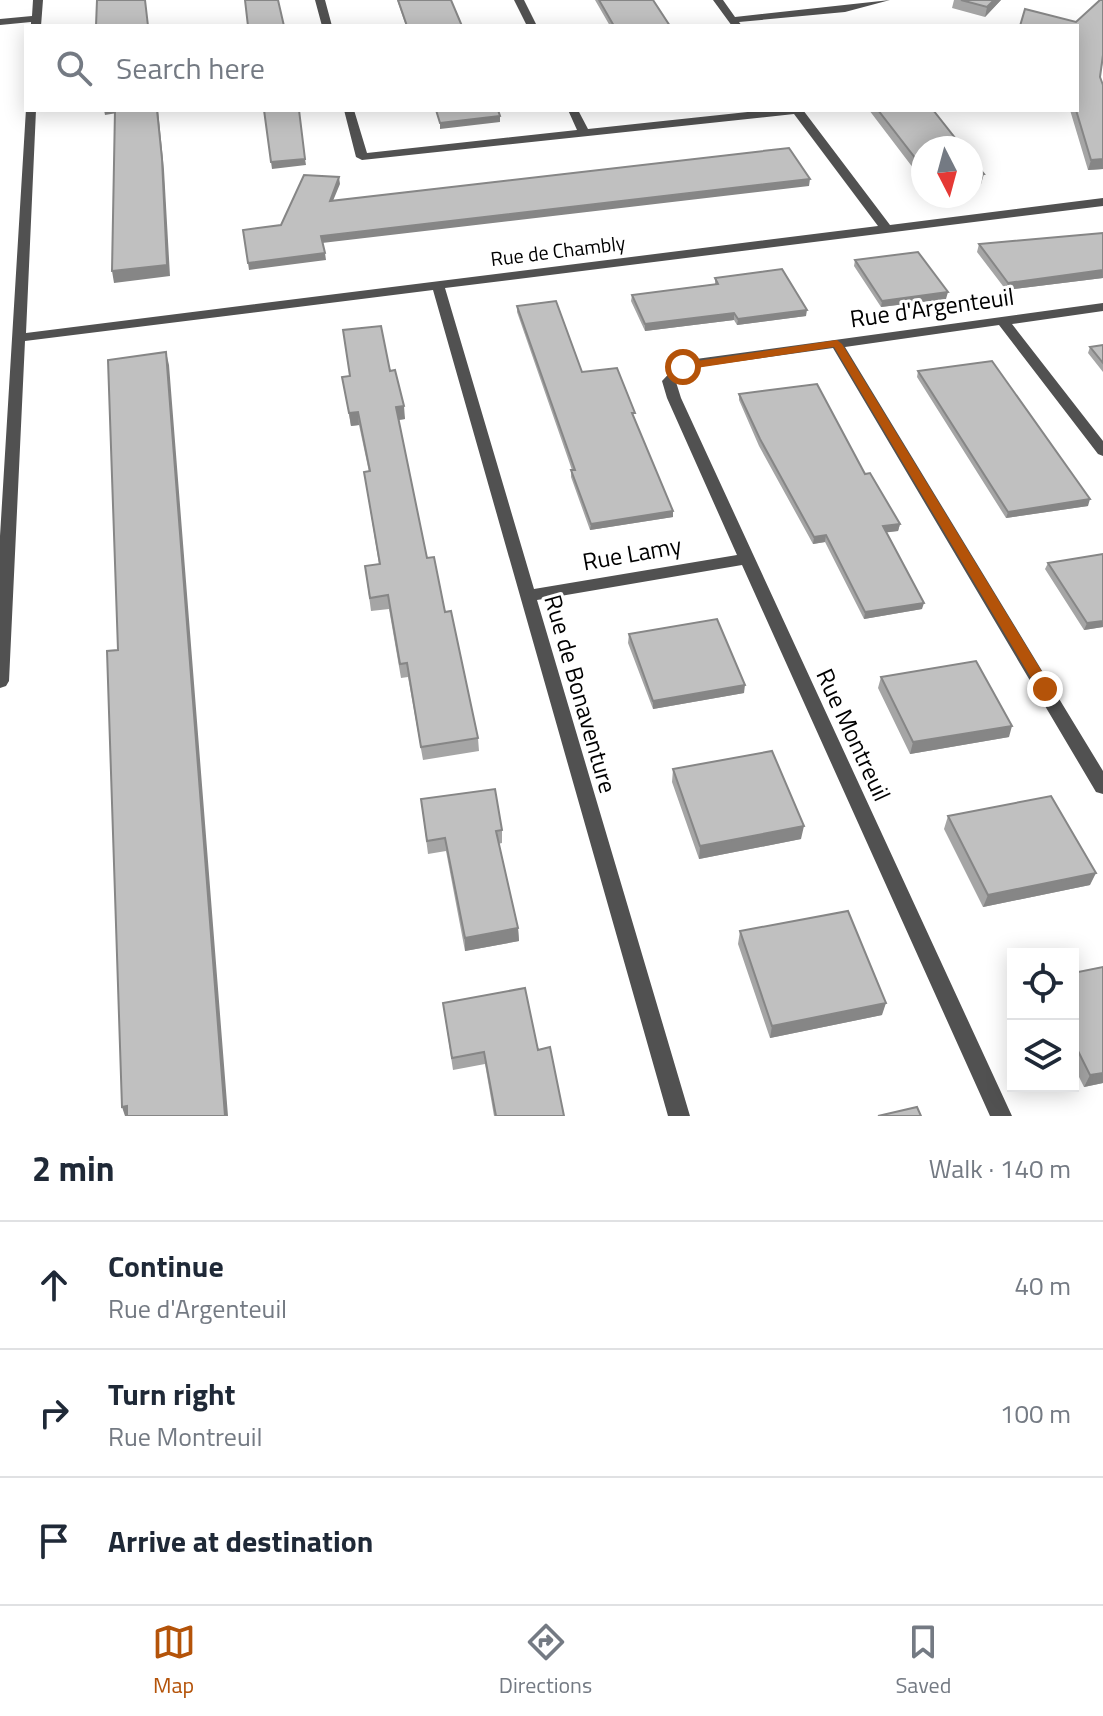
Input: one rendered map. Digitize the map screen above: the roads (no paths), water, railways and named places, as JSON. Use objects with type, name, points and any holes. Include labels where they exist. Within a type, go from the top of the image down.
[{"type":"street","points":[[0,22],[37,22],[38,0]]},
{"type":"street","points":[[320,0],[326,24]]},
{"type":"street","points":[[519,0],[531,24]]},
{"type":"street","points":[[718,0],[734,23],[885,0]]},
{"type":"street","points":[[0,681],[31,112]]},
{"type":"street","points":[[350,112],[362,157],[778,112]]},
{"type":"street","points":[[574,112],[584,133]]},
{"type":"street","points":[[798,112],[887,230]]},
{"type":"street","name":"Rue de Chambly","points":[[18,338],[1103,202]]},
{"type":"street","name":"Rue de Bonaventure","points":[[438,286],[679,1116]]},
{"type":"street","name":"Rue d'Argenteuil","points":[[675,374],[683,367],[696,363],[1103,307]]},
{"type":"street","points":[[1003,321],[1103,451]]},
{"type":"street","points":[[837,344],[1103,787]]},
{"type":"street","name":"Rue Montreuil","points":[[675,374],[669,381],[670,389],[1001,1116]]},
{"type":"street","name":"Rue Lamy","points":[[526,596],[746,559]]}]
